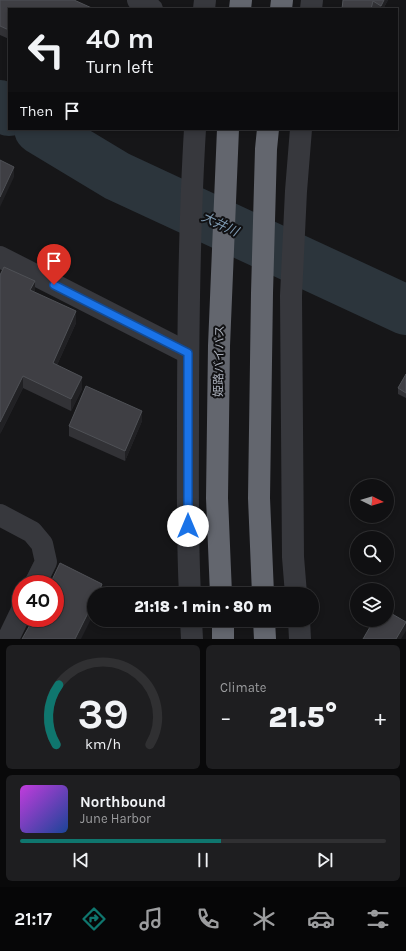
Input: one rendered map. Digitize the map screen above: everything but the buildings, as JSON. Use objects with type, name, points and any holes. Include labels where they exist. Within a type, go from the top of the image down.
[{"type":"highway","name":"姫路バイパス","points":[[221,587],[217,498],[219,346],[228,130]]},
{"type":"highway","points":[[263,587],[259,498],[262,293],[266,149],[268,130]]},
{"type":"highway","points":[[222,627],[223,639]]},
{"type":"highway","points":[[264,627],[265,639]]},
{"type":"street","points":[[138,0],[150,8]]},
{"type":"street","points":[[295,587],[293,557],[290,296],[301,130]]},
{"type":"street","points":[[190,587],[188,558],[189,244],[195,135]]},
{"type":"street","points":[[0,257],[188,353]]},
{"type":"street","points":[[0,515],[32,532],[42,544],[46,562],[40,575]]},
{"type":"street","points":[[8,639],[14,627]]},
{"type":"street","points":[[191,627],[192,639]]},
{"type":"street","points":[[299,627],[300,639]]},
{"type":"waterway","name":"大井川","points":[[0,105],[8,110]]},
{"type":"waterway","name":"大井川","points":[[41,130],[117,176],[406,310]]},
{"type":"route","points":[[54,285],[188,353],[188,526]]}]
